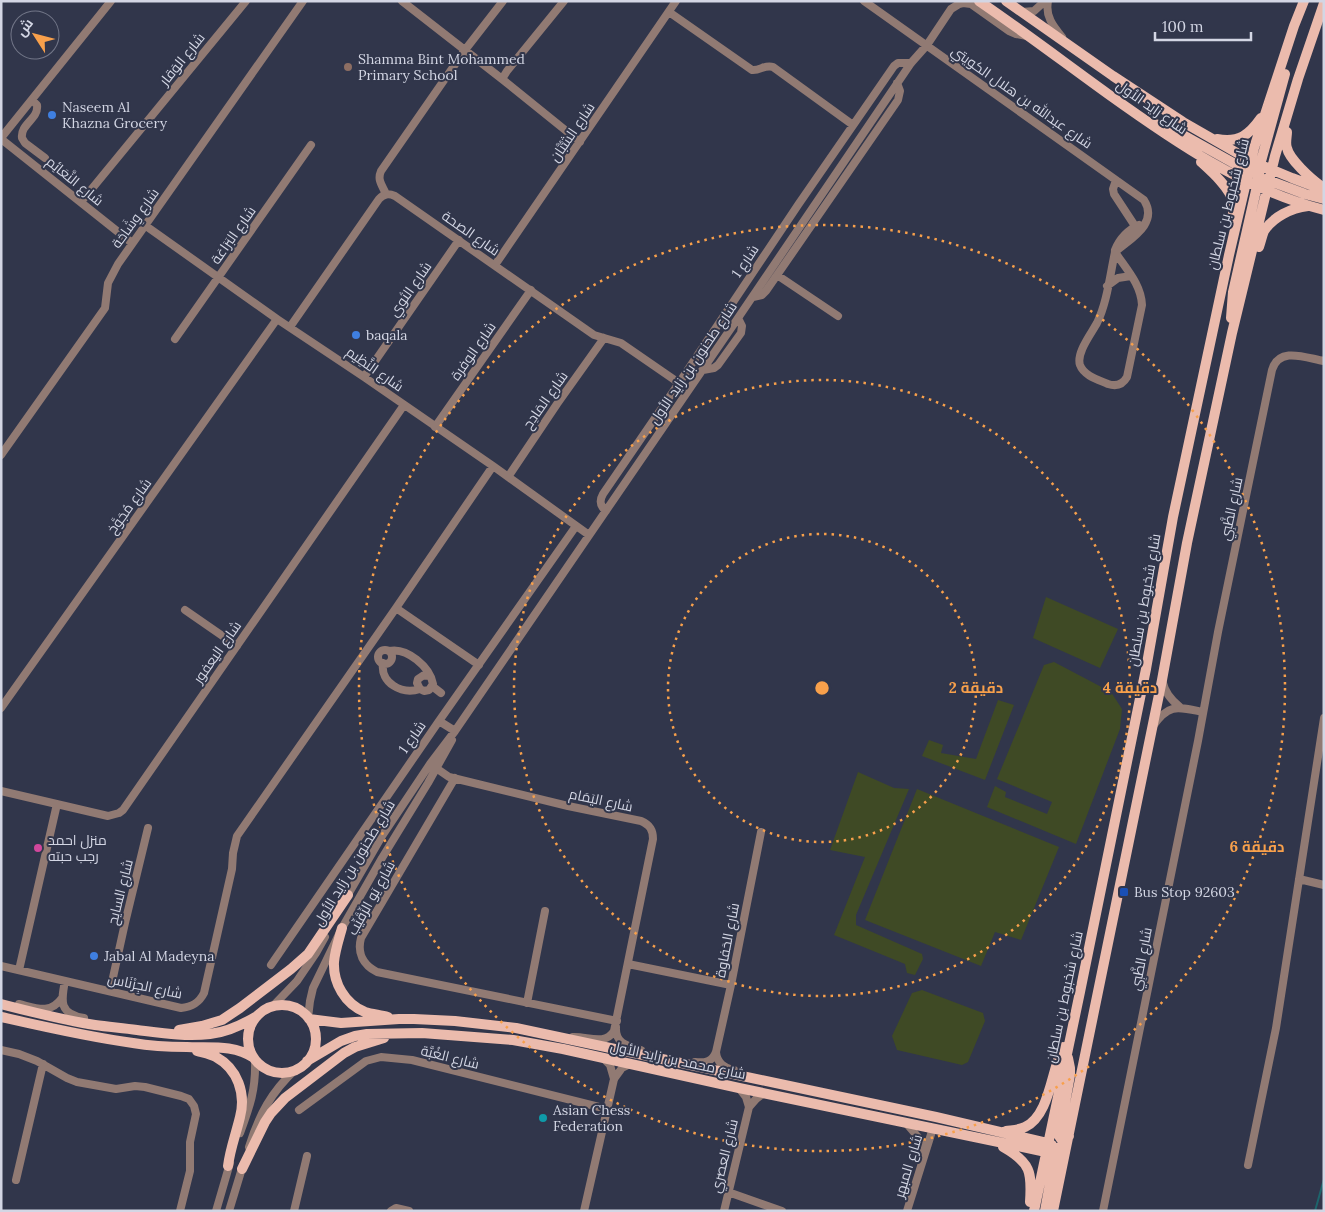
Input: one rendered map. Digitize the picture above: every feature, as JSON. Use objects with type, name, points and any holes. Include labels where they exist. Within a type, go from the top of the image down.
[{"type":"main road","name":"شارع زايد الأول","points":[[979,1],[1148,123],[1234,176],[1259,176],[1324,189]]},
{"type":"main road","name":"شارع زايد الأول","points":[[1006,1],[1210,138],[1259,176],[1308,206],[1324,210]]},
{"type":"main road","name":"شارع شخبوط بن سلطان","points":[[1053,1211],[1153,727],[1187,543],[1232,333],[1259,176],[1254,148],[1304,1]]},
{"type":"main road","name":"شارع شخبوط بن سلطان","points":[[1034,1211],[1146,669],[1173,517],[1229,255],[1259,176],[1289,109],[1324,3]]},
{"type":"main road","points":[[1259,176],[1285,75],[1294,26]]},
{"type":"main road","points":[[1210,138],[1228,141],[1236,140],[1246,135],[1268,106]]},
{"type":"main road","points":[[1289,109],[1286,144],[1288,152],[1303,170],[1324,189]]},
{"type":"main road","points":[[1148,123],[1169,128],[1259,176],[1305,194],[1324,198]]},
{"type":"main road","points":[[1186,148],[1214,174],[1227,190],[1232,200],[1234,208],[1228,241],[1229,255]]},
{"type":"main road","points":[[1232,333],[1245,300],[1261,239],[1265,231],[1270,224],[1286,212],[1308,206]]},
{"type":"main road","points":[[157,1033],[212,1024],[240,1008],[284,975],[308,954],[348,895]]},
{"type":"main road","points":[[342,928],[334,961],[334,970],[343,995],[356,1007],[364,1011],[398,1019]]},
{"type":"main road","points":[[1,1002],[72,1021],[157,1033],[194,1035],[211,1034],[234,1028],[274,1006],[286,1006],[293,1007],[308,1019],[314,1031],[315,1044],[307,1061],[296,1069],[289,1072],[274,1072],[242,1052],[226,1048],[135,1044],[84,1035],[1,1016]]},
{"type":"main road","points":[[254,1059],[248,1041],[248,1032],[257,1016]]},
{"type":"main road","name":"شارع محمد بن زايد الأول","points":[[308,1019],[333,1023],[398,1019],[455,1021],[516,1028],[936,1117],[980,1128],[997,1137]]},
{"type":"main road","points":[[242,1169],[265,1122],[285,1098],[344,1053],[367,1042],[402,1033]]},
{"type":"main road","name":"شارع محمد بن زايد الأول","points":[[307,1061],[331,1046],[355,1036],[367,1034],[422,1033],[513,1040],[563,1049],[906,1123],[997,1137],[1046,1147]]},
{"type":"main road","points":[[1030,1211],[1031,1184],[1027,1167],[997,1137],[1031,1123],[1037,1118],[1045,1104],[1059,1057],[1070,1036]]},
{"type":"main road","points":[[187,1047],[209,1054],[223,1062],[234,1073],[240,1087],[241,1116],[228,1166]]},
{"type":"main road","points":[[1066,1055],[1069,1061],[1070,1075],[1059,1136],[1061,1139],[1068,1139]]},
{"type":"main road","points":[[933,1128],[937,1123],[970,1130],[980,1128]]},
{"type":"main road","points":[[1045,1211],[1046,1147],[1068,1139]]},
{"type":"street","points":[[1,138],[111,1]]},
{"type":"street","name":"شارع الوَقار","points":[[81,202],[246,1]]},
{"type":"street","name":"شارع وِشَاحَة","points":[[1,455],[102,313],[108,283],[132,243],[146,226],[303,1]]},
{"type":"street","points":[[402,1],[580,142]]},
{"type":"street","points":[[290,327],[379,199],[386,194],[380,182],[379,176],[381,171],[465,50],[503,1]]},
{"type":"street","points":[[502,79],[564,1]]},
{"type":"street","name":"شارع الشُّبَّان","points":[[495,265],[676,1]]},
{"type":"street","name":"شارع عبدالله بن هلال الكويتي","points":[[864,1],[1144,200],[1149,211],[1146,223]]},
{"type":"street","points":[[1022,12],[1034,11],[1046,1]]},
{"type":"street","points":[[1046,1],[1049,19],[1068,44]]},
{"type":"street","name":"شارع طحنون بن زايد الأول","points":[[274,1006],[306,969],[382,836],[430,764],[455,731],[606,512],[911,62],[927,45],[952,5],[971,4],[1010,31],[1029,37]]},
{"type":"street","points":[[669,12],[747,68],[756,70],[769,65],[773,67],[853,125]]},
{"type":"street","name":"شارع 1","points":[[606,512],[600,503],[602,494],[679,383],[792,213],[894,66],[901,62],[911,62]]},
{"type":"street","points":[[753,297],[764,293],[898,100],[900,91],[897,83]]},
{"type":"street","points":[[32,100],[37,105],[38,110],[23,130],[22,138],[45,158]]},
{"type":"street","name":"شارع النَّعَائِم","points":[[1,138],[132,243]]},
{"type":"street","name":"شارع البَرَاعَة","points":[[175,339],[311,145]]},
{"type":"street","points":[[1116,180],[1113,189],[1114,194],[1135,226]]},
{"type":"street","name":"شارع الصحة","points":[[386,194],[396,196],[594,335],[621,342],[679,383]]},
{"type":"street","points":[[1115,252],[1138,286],[1142,298],[1142,312],[1127,376],[1124,382],[1113,386],[1089,375],[1081,368],[1081,352],[1100,316],[1115,252],[1117,246],[1124,235],[1135,226],[1146,223]]},
{"type":"street","points":[[1115,252],[1138,233],[1146,223]]},
{"type":"street","name":"شارع النَّظِيم","points":[[146,226],[277,319],[493,466],[589,535]]},
{"type":"street","name":"شارع الثوي","points":[[364,377],[459,240]]},
{"type":"street","points":[[777,275],[838,316]]},
{"type":"street","points":[[1107,286],[1118,278],[1131,276]]},
{"type":"street","name":"شارع الوفرة","points":[[435,427],[531,290]]},
{"type":"street","name":"شارع مُجَوَّخ","points":[[1,708],[277,319]]},
{"type":"street","name":"شارع المَادِح","points":[[508,477],[604,338]]},
{"type":"street","name":"شارع الظَّبِي","points":[[1103,1211],[1195,760],[1218,632],[1274,365],[1281,357],[1286,355],[1324,361]]},
{"type":"street","name":"شارع اليعفور","points":[[1,792],[108,816],[123,810],[404,405]]},
{"type":"street","points":[[478,665],[396,608],[493,466]]},
{"type":"street","name":"شارع 1","points":[[271,964],[439,721],[447,697],[478,665],[576,526]]},
{"type":"street","name":"شارع الجِرْنَاس","points":[[1,966],[181,1008],[193,1006],[202,998],[232,869],[237,836],[396,608]]},
{"type":"street","points":[[185,610],[237,646]]},
{"type":"street","points":[[383,650],[406,653],[422,664],[433,682],[432,686],[426,691],[420,689],[408,691],[391,684],[384,675],[382,663],[379,660],[379,653],[383,650]]},
{"type":"street","points":[[420,689],[417,683],[418,679],[424,675],[429,676]]},
{"type":"street","points":[[1162,680],[1168,696],[1180,707]]},
{"type":"street","points":[[432,686],[447,697]]},
{"type":"street","points":[[1153,727],[1163,714],[1170,709],[1180,707],[1203,712]]},
{"type":"street","points":[[1248,1165],[1276,1028],[1324,718]]},
{"type":"street","points":[[439,721],[455,731]]},
{"type":"street","name":"شارع طحنون بن زايد الأول","points":[[308,1019],[313,988],[342,928],[452,741],[455,731]]},
{"type":"street","name":"شارع اليَمَام","points":[[436,768],[455,778],[568,806],[641,821],[650,827],[653,839],[616,1024]]},
{"type":"street","name":"شارع يَو الرِّقَيِّب","points":[[455,778],[364,932],[359,945],[366,964],[377,972],[527,1003],[616,1024]]},
{"type":"street","points":[[19,970],[57,804]]},
{"type":"street","name":"شارع السايح","points":[[110,991],[148,828]]},
{"type":"street","name":"شارع الحَفاوة","points":[[716,1052],[761,832]]},
{"type":"street","points":[[1299,879],[1324,885]]},
{"type":"street","points":[[527,1003],[545,911]]},
{"type":"street","points":[[628,964],[731,985]]},
{"type":"street","points":[[66,981],[62,998],[63,1004],[70,1014],[76,1017],[115,1024],[126,1029]]},
{"type":"street","points":[[1,1002],[42,1009],[56,1005],[62,998]]},
{"type":"street","points":[[565,1038],[578,1036],[605,1040],[612,1035],[616,1024]]},
{"type":"street","points":[[616,1024],[616,1036],[622,1044],[644,1051],[654,1058]]},
{"type":"street","points":[[1,1050],[25,1056],[77,1082],[116,1089],[135,1086],[145,1087],[185,1097],[192,1102],[196,1114],[190,1142],[190,1170],[180,1211]]},
{"type":"street","points":[[675,1062],[687,1060],[703,1063],[707,1062],[716,1052]]},
{"type":"street","points":[[716,1052],[718,1061],[726,1068],[748,1074],[758,1080]]},
{"type":"street","name":"شارع الغُبَّة","points":[[299,1110],[360,1064],[373,1058],[388,1056],[412,1060],[607,1109]]},
{"type":"street","points":[[603,1058],[610,1065],[614,1079]]},
{"type":"street","points":[[216,1211],[228,1166],[253,1097],[254,1059]]},
{"type":"street","points":[[16,1180],[43,1064]]},
{"type":"street","points":[[584,1211],[614,1079],[622,1068],[630,1064]]},
{"type":"street","points":[[229,1211],[262,1112],[277,1089],[296,1069]]},
{"type":"street","name":"شارع العصري","points":[[739,1088],[746,1097],[749,1107]]},
{"type":"street","name":"شارع العصري","points":[[724,1211],[749,1107],[764,1093]]},
{"type":"street","points":[[906,1123],[918,1136],[925,1154]]},
{"type":"street","name":"شارع المبهر","points":[[907,1211],[933,1128]]},
{"type":"street","points":[[294,1211],[307,1156]]},
{"type":"street","points":[[728,1192],[782,1211]]},
{"type":"street","points":[[391,1211],[396,1208],[409,1211]]},
{"type":"green space","points":[[1046,597],[1118,629],[1100,668],[1033,638]]},
{"type":"green space","points":[[1054,662],[1111,692],[1122,709],[1120,729],[1076,844],[987,807],[995,786],[1006,792],[1005,797],[1047,814],[1052,802],[997,779],[1044,665]]},
{"type":"green space","points":[[998,700],[1014,705],[985,780],[922,756],[929,740],[943,745],[941,753],[976,759]]},
{"type":"green space","points":[[858,772],[894,788],[909,789],[856,915],[856,925],[922,954],[923,959],[915,975],[907,973],[905,964],[834,935],[865,857],[830,850]]},
{"type":"green space","points":[[917,789],[1059,847],[1021,940],[995,932],[981,966],[865,920]]},
{"type":"green space","points":[[922,990],[983,1013],[985,1021],[968,1062],[962,1065],[897,1050],[892,1036],[912,993]]},
{"type":"waterway","points":[[1315,1211],[1324,1179]]},
{"type":"place","name":"Shamma Bint Mohammed Primary School","points":[[348,67]]},
{"type":"place","name":"Naseem Al Khazna Grocery","points":[[52,115]]},
{"type":"place","name":"baqala","points":[[356,335]]},
{"type":"place","name":"منزل احمد رجب حبته","points":[[38,848]]},
{"type":"place","name":"Bus Stop 92603","points":[[1124,892]]},
{"type":"place","name":"Jabal Al Madeyna","points":[[94,956]]},
{"type":"place","name":"Asian Chess Federation","points":[[543,1118]]}]
